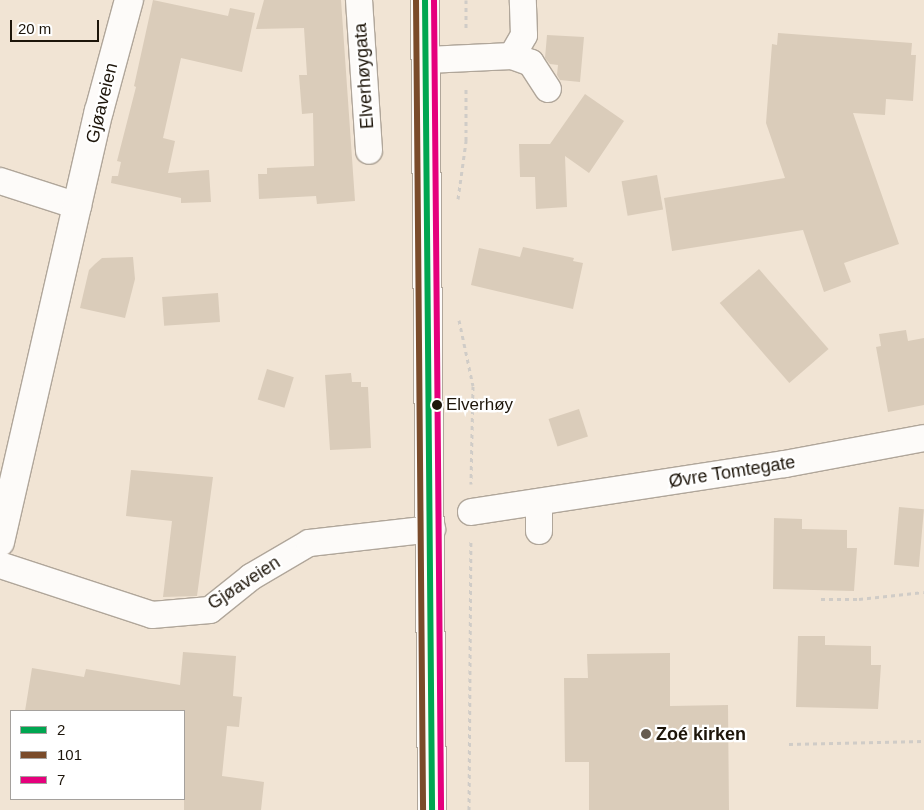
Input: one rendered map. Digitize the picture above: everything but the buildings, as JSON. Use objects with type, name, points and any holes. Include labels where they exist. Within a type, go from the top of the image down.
[{"type":"main road","name":"Gjøaveien","points":[[0,542],[128,0]]},
{"type":"main road","points":[[425,0],[432,529],[432,810]]},
{"type":"street","name":"Elverhøygata","points":[[360,0],[369,151]]},
{"type":"street","points":[[512,56],[524,35],[523,0]]},
{"type":"street","points":[[427,60],[466,60],[512,56],[531,63],[548,89]]},
{"type":"street","points":[[0,181],[78,206]]},
{"type":"street","name":"Øvre Tomtegate","points":[[471,512],[539,503],[924,438]]},
{"type":"street","points":[[539,503],[539,531]]},
{"type":"street","name":"Gjøaveien","points":[[0,565],[152,615],[210,610],[251,577],[309,543],[432,529]]},
{"type":"path","points":[[457,203],[466,141],[466,0]]},
{"type":"path","points":[[458,314],[473,386],[469,810]]},
{"type":"path","points":[[821,599],[859,599],[924,592]]},
{"type":"path","points":[[789,744],[924,741]]},
{"type":"transit line","name":"101","points":[[416,0],[423,810]]},
{"type":"transit line","name":"2","points":[[425,0],[432,810]]},
{"type":"transit line","name":"7","points":[[434,0],[441,810]]},
{"type":"place","name":"Elverhøy","points":[[437,405]]},
{"type":"place","name":"Zoé kirken","points":[[646,734]]}]
